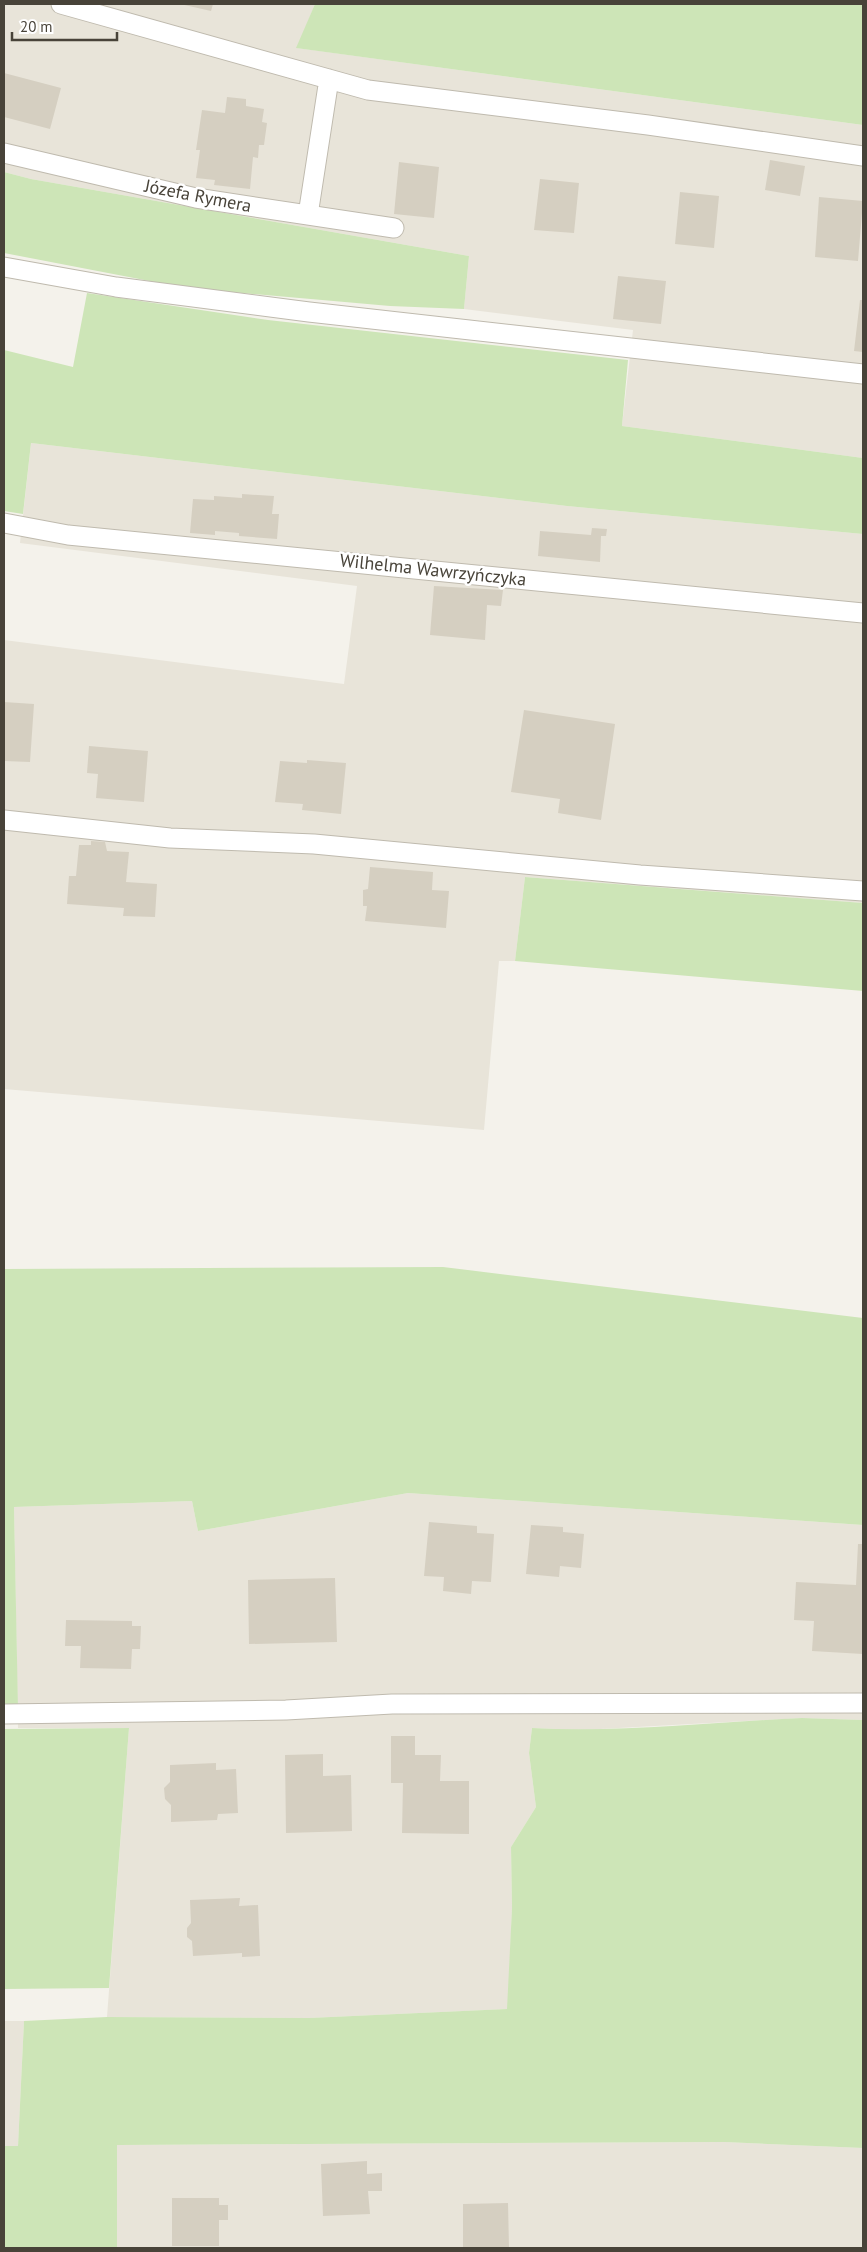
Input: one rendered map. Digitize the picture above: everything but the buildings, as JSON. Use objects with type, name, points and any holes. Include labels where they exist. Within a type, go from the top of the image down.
[{"type":"lane","points":[[61,4],[368,90],[648,125],[863,156]]},
{"type":"lane","points":[[308,215],[329,79]]},
{"type":"lane","name":"Józefa Rymera","points":[[4,154],[196,198],[394,228]]},
{"type":"lane","points":[[4,267],[116,287],[309,312],[863,374]]},
{"type":"lane","name":"Wilhelma Wawrzyńczyka","points":[[4,523],[68,535],[863,612]]},
{"type":"lane","points":[[4,820],[170,838],[314,844],[640,875],[863,891]]},
{"type":"lane","points":[[4,1714],[286,1710],[392,1704],[863,1703]]},
{"type":"shaded area","points":[[4,4],[315,4],[297,48],[863,125],[863,458],[622,426],[633,330],[464,309],[469,256],[31,179],[4,172]]},
{"type":"shaded area","points":[[31,443],[567,506],[863,534],[863,903],[525,877],[515,961],[499,961],[484,1130],[4,1089],[4,640],[344,684],[357,586],[20,543]]},
{"type":"shaded area","points":[[408,1493],[863,1525],[863,1720],[802,1718],[582,1730],[532,1728],[529,1753],[536,1807],[511,1847],[512,1908],[508,2009],[309,2018],[107,2017],[129,1728],[18,1728],[14,1507],[192,1501],[198,1531]]},
{"type":"shaded area","points":[[4,2021],[24,2021],[18,2147],[4,2146]]},
{"type":"shaded area","points":[[724,2142],[863,2148],[863,2248],[117,2248],[117,2145]]},
{"type":"green space","points":[[315,4],[863,4],[863,125],[296,48]]},
{"type":"green space","points":[[4,172],[31,179],[469,256],[464,309],[390,306],[186,288],[4,253]]},
{"type":"green space","points":[[87,293],[268,320],[628,360],[622,426],[863,458],[863,534],[567,506],[31,443],[23,514],[4,511],[4,350],[73,367]]},
{"type":"green space","points":[[525,877],[863,903],[863,991],[515,961]]},
{"type":"green space","points":[[443,1267],[863,1318],[863,1525],[408,1493],[198,1531],[192,1501],[14,1507],[18,1708],[4,1708],[4,1269]]},
{"type":"green space","points":[[802,1718],[863,1720],[863,2148],[724,2142],[117,2145],[117,2248],[4,2248],[4,2146],[18,2146],[24,2021],[107,2017],[309,2018],[507,2009],[512,1908],[511,1847],[536,1807],[529,1753],[532,1728],[633,1728]]},
{"type":"green space","points":[[129,1728],[109,1988],[4,1989],[4,1729]]}]
